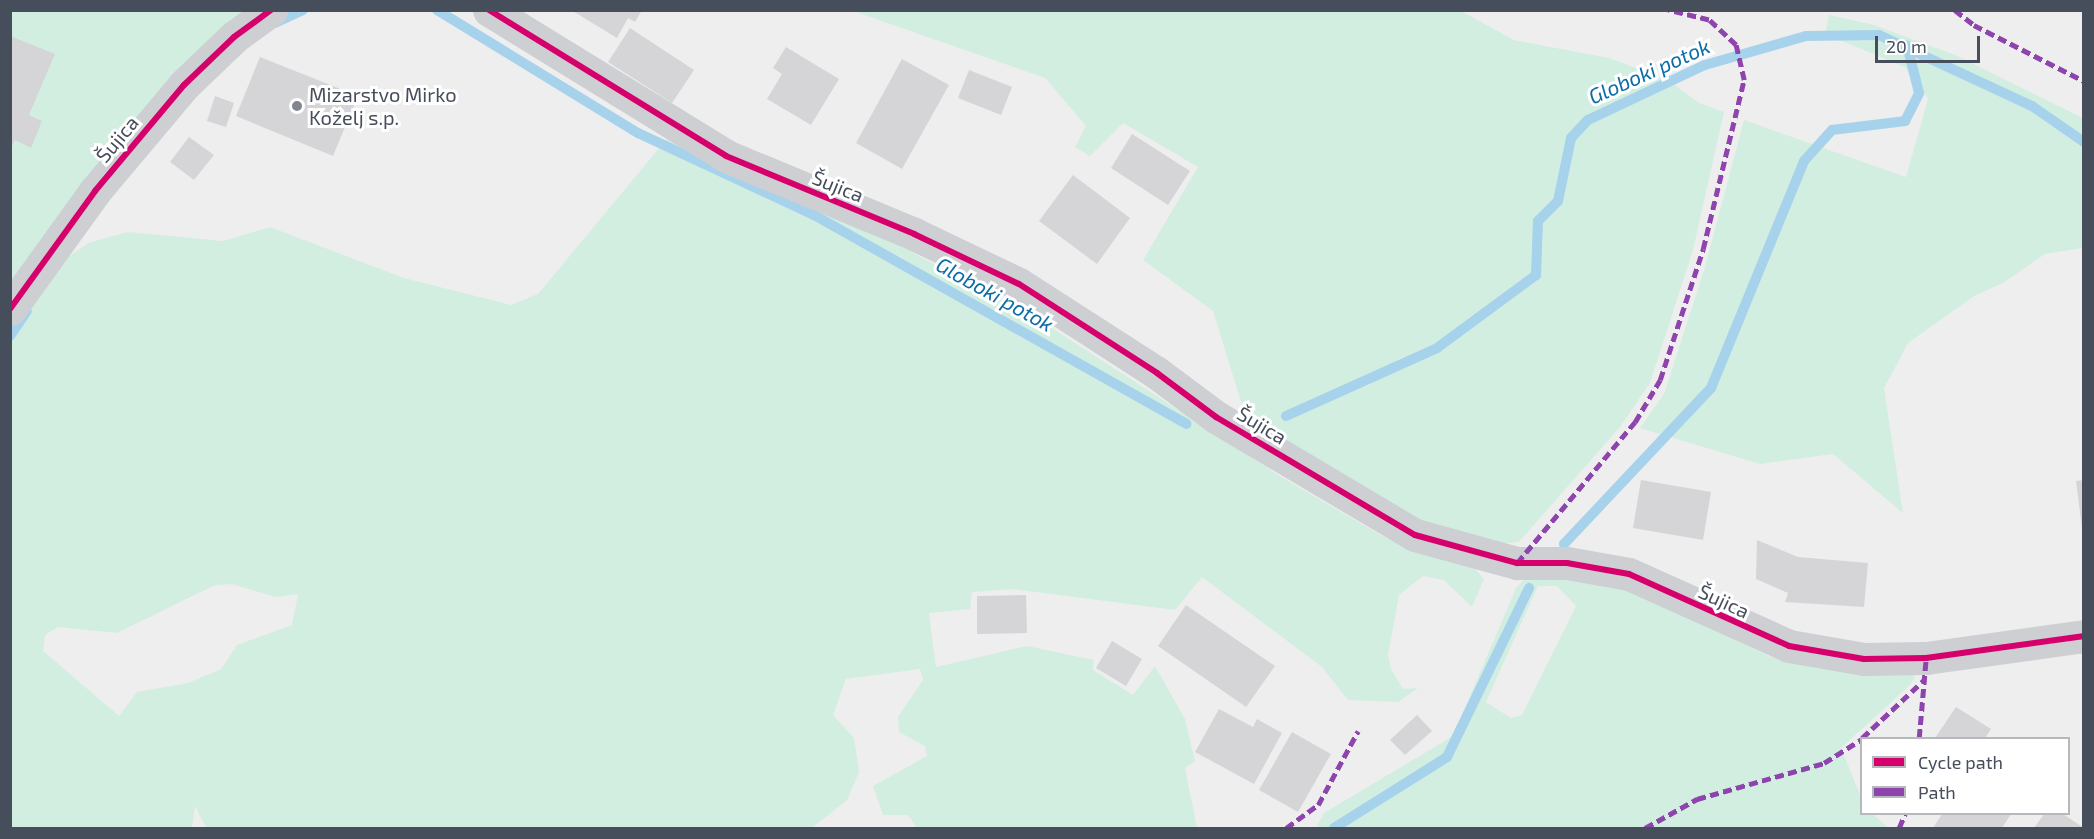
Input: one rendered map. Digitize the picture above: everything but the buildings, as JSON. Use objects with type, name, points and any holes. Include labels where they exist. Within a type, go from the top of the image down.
[{"type":"street","name":"Šujica","points":[[10,309],[95,191],[184,86],[234,37],[271,10]]},
{"type":"street","name":"Šujica","points":[[489,10],[726,156],[914,234],[1019,284],[1157,372],[1216,417],[1415,535],[1517,563],[1566,563],[1629,574],[1789,645],[1864,658],[1926,658],[2084,636]]},
{"type":"green space","points":[[11,11],[256,11],[11,283]]},
{"type":"green space","points":[[853,11],[1461,11],[1514,40],[1609,58],[1668,80],[1699,103],[1724,112],[1693,250],[1650,383],[1620,427],[1519,542],[1500,544],[1426,523],[1246,418],[1213,311],[1143,260],[1198,167],[1123,123],[1090,156],[1075,147],[1086,126],[1045,78]]},
{"type":"green space","points":[[1829,15],[1874,25],[1955,55],[2083,118],[2083,248],[2045,254],[2003,283],[1974,296],[1908,343],[1884,388],[1903,513],[1833,454],[1760,464],[1640,428],[1664,394],[1705,267],[1744,120],[1906,177],[1928,99],[1905,67],[1825,34]]},
{"type":"green space","points":[[670,135],[899,245],[1052,328],[1283,478],[1384,537],[1475,569],[1484,579],[1472,607],[1444,580],[1423,576],[1399,595],[1388,655],[1391,669],[1403,689],[1418,688],[1398,702],[1348,700],[1322,667],[1202,577],[1175,610],[1013,589],[972,592],[970,609],[929,613],[936,667],[1027,646],[1094,660],[1093,670],[1133,695],[1155,666],[1185,719],[1195,761],[1185,768],[1197,828],[917,828],[908,815],[883,815],[873,786],[927,756],[925,746],[899,732],[898,717],[923,680],[920,669],[846,679],[833,715],[854,738],[859,772],[847,800],[812,828],[206,828],[195,806],[192,828],[11,828],[10,329],[61,262],[88,243],[128,232],[223,241],[270,227],[404,278],[511,305],[538,294]],"holes":[[[232,584],[275,597],[298,594],[292,625],[237,645],[221,669],[188,683],[137,692],[119,716],[43,651],[45,635],[58,627],[117,633],[215,585]]]},
{"type":"green space","points":[[1528,576],[1589,579],[1618,586],[1771,657],[1816,666],[1912,668],[1915,677],[1910,685],[1841,748],[1860,795],[1860,815],[1874,815],[1888,828],[1316,828],[1324,813],[1453,736],[1516,588]],"holes":[[[1538,586],[1557,586],[1576,606],[1522,715],[1511,718],[1486,702]]]},
{"type":"waterway","name":"Globoki potok","points":[[275,23],[303,10]]},
{"type":"waterway","name":"Globoki potok","points":[[437,10],[638,133],[814,215],[1186,424]]},
{"type":"waterway","name":"Globoki potok","points":[[1286,416],[1437,348],[1536,275],[1538,221],[1558,201],[1571,138],[1588,120],[1705,65],[1806,36],[1879,35],[2032,106],[2084,142]]},
{"type":"waterway","points":[[1564,544],[1711,388],[1804,161],[1832,130],[1905,121],[1919,93],[1907,45]]},
{"type":"waterway","name":"Globoki potok","points":[[10,336],[27,311]]},
{"type":"waterway","points":[[1334,828],[1447,757],[1529,588]]},
{"type":"marked path","points":[[1517,563],[1635,422],[1660,380],[1703,249],[1744,80],[1736,45],[1709,20],[1668,10]]},
{"type":"marked path","points":[[1955,10],[1974,25],[2084,81]]},
{"type":"marked path","points":[[1919,737],[1926,658]]},
{"type":"marked path","points":[[1863,737],[1925,679]]},
{"type":"marked path","points":[[1286,828],[1318,805],[1358,731]]},
{"type":"marked path","points":[[1645,828],[1697,799],[1824,763],[1860,740]]},
{"type":"marked path","points":[[1899,828],[1905,815]]},
{"type":"cycle path","points":[[10,309],[95,191],[184,85],[234,37],[271,10]]},
{"type":"cycle path","points":[[489,10],[726,156],[914,234],[1019,284],[1157,373],[1216,417],[1415,535],[1517,563],[1567,563],[1629,574],[1789,646],[1864,659],[1926,658],[2084,636]]},
{"type":"place","name":"Mizarstvo Mirko Koželj s.p.","points":[[297,106]]}]
